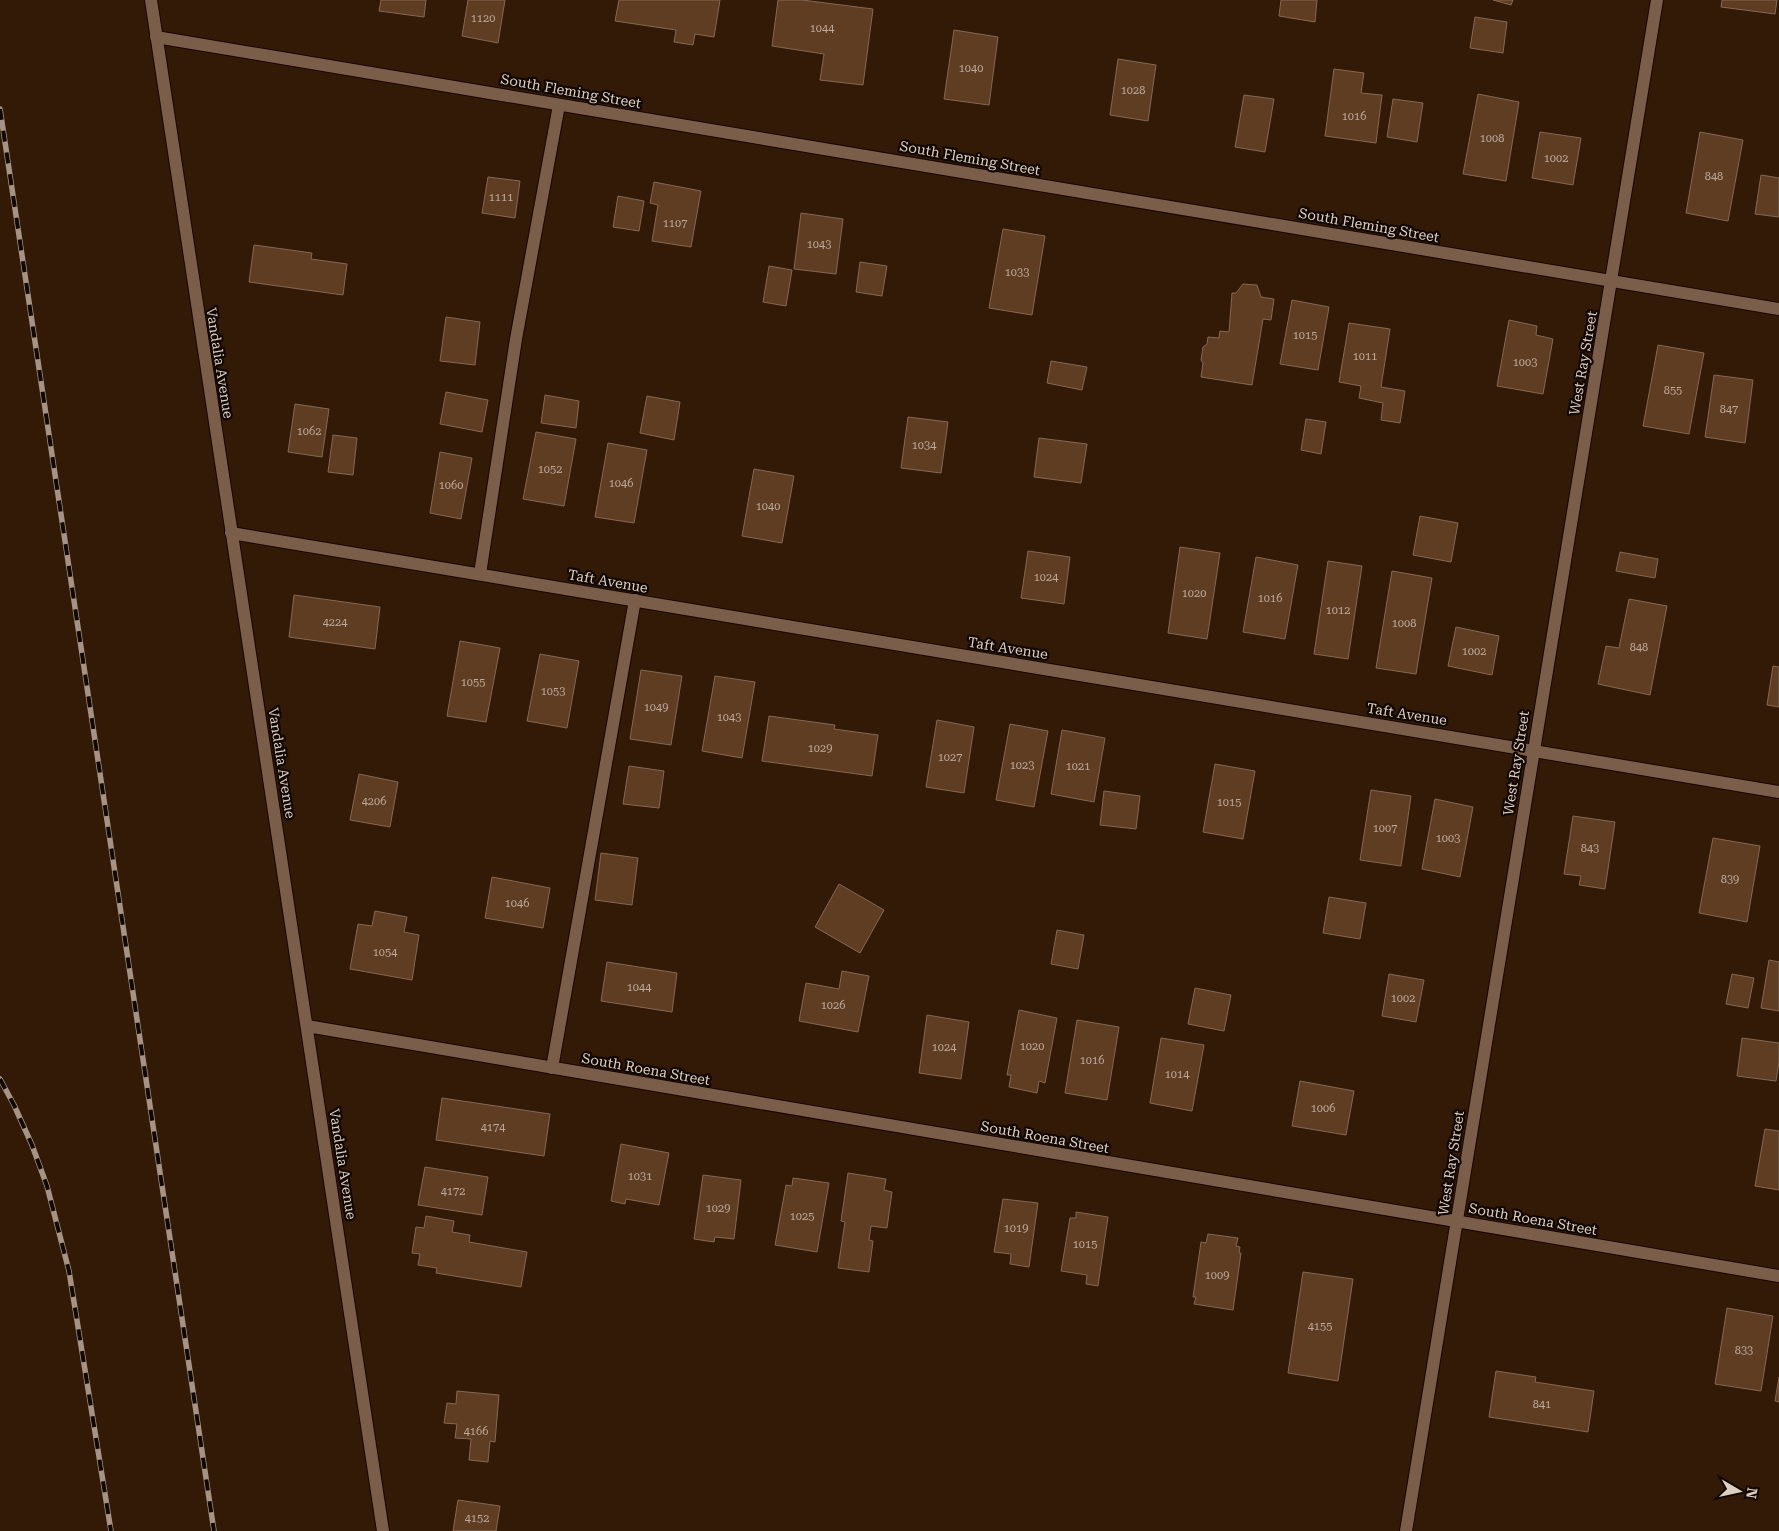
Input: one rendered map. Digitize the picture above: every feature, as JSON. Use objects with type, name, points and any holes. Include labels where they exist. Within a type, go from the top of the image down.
[{"type":"street","name":"Vandalia Avenue","points":[[150,0],[383,1531]]},
{"type":"street","name":"West Ray Street","points":[[1406,1531],[1657,0]]},
{"type":"street","name":"South Fleming Street","points":[[156,37],[1779,309]]},
{"type":"street","points":[[480,574],[516,339],[559,105]]},
{"type":"street","name":"Taft Avenue","points":[[231,533],[1779,792]]},
{"type":"street","points":[[552,1068],[635,600]]},
{"type":"street","name":"South Roena Street","points":[[307,1026],[1779,1276]]},
{"type":"building","points":[[381,0],[426,0],[424,17],[379,11]]},
{"type":"building","points":[[468,0],[505,0],[498,43],[462,36]]},
{"type":"building","points":[[619,0],[720,0],[714,37],[695,34],[693,45],[674,42],[676,30],[615,21]]},
{"type":"building","points":[[778,0],[802,0],[873,9],[863,85],[820,80],[824,54],[772,46]]},
{"type":"building","points":[[1281,0],[1317,0],[1315,22],[1279,16]]},
{"type":"building","points":[[1493,0],[1513,0],[1511,5]]},
{"type":"building","points":[[1722,0],[1777,0],[1775,14],[1721,7]]},
{"type":"building","points":[[1475,17],[1507,22],[1503,53],[1470,48]]},
{"type":"building","points":[[954,30],[998,37],[989,105],[944,99]]},
{"type":"building","points":[[1118,59],[1156,65],[1148,121],[1110,115]]},
{"type":"building","points":[[1334,69],[1364,73],[1361,93],[1382,95],[1376,143],[1325,136]]},
{"type":"building","points":[[1478,94],[1519,102],[1506,181],[1463,174]]},
{"type":"building","points":[[1244,95],[1274,99],[1265,152],[1235,147]]},
{"type":"building","points":[[1393,99],[1423,103],[1417,142],[1387,137]]},
{"type":"building","points":[[1540,132],[1581,138],[1573,185],[1532,178]]},
{"type":"building","points":[[1700,132],[1743,140],[1728,221],[1686,213]]},
{"type":"building","points":[[1761,175],[1779,178],[1779,217],[1755,214]]},
{"type":"building","points":[[488,177],[520,181],[515,218],[482,213]]},
{"type":"building","points":[[654,182],[701,191],[691,247],[652,241],[658,205],[650,203]]},
{"type":"building","points":[[618,196],[644,201],[639,231],[613,227]]},
{"type":"building","points":[[801,213],[843,219],[836,274],[794,269]]},
{"type":"building","points":[[1003,229],[1045,236],[1032,315],[989,308]]},
{"type":"building","points":[[254,245],[312,253],[311,259],[347,264],[343,295],[249,282]]},
{"type":"building","points":[[860,262],[887,266],[882,296],[856,292]]},
{"type":"building","points":[[769,266],[792,270],[786,306],[763,302]]},
{"type":"building","points":[[1243,284],[1257,285],[1261,297],[1274,299],[1271,320],[1263,319],[1252,385],[1201,377],[1203,347],[1207,344],[1208,337],[1219,338],[1220,331],[1229,332],[1232,293],[1236,293]]},
{"type":"building","points":[[1292,300],[1329,307],[1318,370],[1280,364]]},
{"type":"building","points":[[446,317],[480,322],[475,365],[440,361]]},
{"type":"building","points":[[1509,320],[1537,326],[1536,335],[1553,339],[1543,394],[1497,386]]},
{"type":"building","points":[[1349,323],[1390,329],[1381,387],[1405,391],[1400,423],[1381,420],[1383,403],[1359,398],[1361,386],[1339,382]]},
{"type":"building","points":[[1658,345],[1704,353],[1689,434],[1643,426]]},
{"type":"building","points":[[1051,361],[1087,367],[1082,390],[1047,383]]},
{"type":"building","points":[[1714,375],[1753,380],[1745,443],[1705,437]]},
{"type":"building","points":[[446,392],[488,400],[482,432],[440,424]]},
{"type":"building","points":[[545,395],[579,401],[576,428],[541,423]]},
{"type":"building","points":[[647,396],[680,402],[674,440],[640,433]]},
{"type":"building","points":[[295,404],[329,409],[322,457],[288,452]]},
{"type":"building","points":[[908,417],[948,422],[941,473],[901,468]]},
{"type":"building","points":[[1306,419],[1326,422],[1321,454],[1301,450]]},
{"type":"building","points":[[536,432],[576,439],[564,506],[523,499]]},
{"type":"building","points":[[333,435],[357,438],[353,475],[328,472]]},
{"type":"building","points":[[1039,438],[1087,444],[1081,483],[1034,477]]},
{"type":"building","points":[[608,443],[647,450],[634,523],[595,517]]},
{"type":"building","points":[[440,452],[472,458],[461,519],[430,513]]},
{"type":"building","points":[[754,469],[794,476],[782,543],[742,536]]},
{"type":"building","points":[[1420,516],[1458,523],[1451,562],[1413,555]]},
{"type":"building","points":[[1180,547],[1220,553],[1207,639],[1168,633]]},
{"type":"building","points":[[1028,551],[1070,557],[1064,604],[1021,598]]},
{"type":"building","points":[[1620,552],[1658,559],[1655,578],[1616,571]]},
{"type":"building","points":[[1256,557],[1298,565],[1285,639],[1243,632]]},
{"type":"building","points":[[1328,561],[1362,566],[1348,659],[1314,654]]},
{"type":"building","points":[[1392,571],[1432,578],[1416,674],[1376,668]]},
{"type":"building","points":[[294,595],[380,607],[375,649],[289,637]]},
{"type":"building","points":[[1629,599],[1667,606],[1650,695],[1598,684],[1606,646],[1619,648]]},
{"type":"building","points":[[1456,627],[1499,636],[1492,675],[1448,666]]},
{"type":"building","points":[[460,641],[500,648],[486,722],[447,716]]},
{"type":"building","points":[[540,654],[579,661],[567,728],[527,721]]},
{"type":"building","points":[[1773,666],[1779,667],[1779,707],[1767,705]]},
{"type":"building","points":[[641,670],[682,676],[671,745],[630,739]]},
{"type":"building","points":[[715,676],[755,682],[742,758],[702,751]]},
{"type":"building","points":[[769,716],[835,725],[834,729],[878,735],[872,776],[762,761]]},
{"type":"building","points":[[937,720],[974,727],[964,793],[926,787]]},
{"type":"building","points":[[1010,724],[1048,731],[1034,807],[996,800]]},
{"type":"building","points":[[1062,730],[1105,738],[1094,802],[1051,794]]},
{"type":"building","points":[[1215,764],[1255,771],[1243,839],[1203,832]]},
{"type":"building","points":[[629,766],[664,771],[659,808],[623,804]]},
{"type":"building","points":[[359,774],[398,782],[390,827],[350,820]]},
{"type":"building","points":[[1371,790],[1411,796],[1401,866],[1360,860]]},
{"type":"building","points":[[1104,791],[1140,796],[1136,829],[1100,825]]},
{"type":"building","points":[[1435,799],[1473,807],[1460,877],[1422,869]]},
{"type":"building","points":[[1573,816],[1615,822],[1605,889],[1579,885],[1581,876],[1564,874]]},
{"type":"building","points":[[1713,838],[1760,846],[1747,922],[1699,913]]},
{"type":"building","points":[[601,853],[638,858],[632,905],[595,900]]},
{"type":"building","points":[[492,877],[550,888],[543,928],[485,918]]},
{"type":"building","points":[[839,884],[884,910],[860,953],[815,927]]},
{"type":"building","points":[[1329,897],[1366,903],[1360,939],[1323,933]]},
{"type":"building","points":[[375,911],[407,917],[404,932],[419,935],[412,980],[350,969],[358,924],[372,926]]},
{"type":"building","points":[[1057,930],[1084,935],[1078,969],[1051,964]]},
{"type":"building","points":[[1769,960],[1779,962],[1779,1011],[1761,1008]]},
{"type":"building","points":[[607,962],[677,973],[672,1012],[601,1001]]},
{"type":"building","points":[[842,971],[869,976],[858,1032],[799,1021],[806,983],[839,989]]},
{"type":"building","points":[[1389,974],[1424,980],[1416,1022],[1382,1016]]},
{"type":"building","points":[[1732,974],[1754,978],[1748,1008],[1726,1004]]},
{"type":"building","points":[[1195,988],[1231,995],[1224,1031],[1188,1024]]},
{"type":"building","points":[[1019,1010],[1057,1018],[1045,1083],[1039,1081],[1037,1093],[1009,1087],[1011,1075],[1007,1075]]},
{"type":"building","points":[[927,1015],[969,1022],[961,1079],[919,1073]]},
{"type":"building","points":[[1077,1020],[1119,1027],[1107,1100],[1065,1093]]},
{"type":"building","points":[[1161,1038],[1204,1045],[1192,1111],[1150,1103]]},
{"type":"building","points":[[1742,1038],[1779,1043],[1776,1081],[1737,1076]]},
{"type":"building","points":[[1300,1081],[1354,1091],[1346,1135],[1292,1126]]},
{"type":"building","points":[[442,1098],[550,1114],[544,1156],[436,1140]]},
{"type":"building","points":[[1765,1129],[1779,1131],[1779,1190],[1755,1186]]},
{"type":"building","points":[[621,1144],[669,1153],[659,1205],[626,1199],[625,1204],[611,1201]]},
{"type":"building","points":[[425,1167],[488,1177],[482,1215],[418,1205]]},
{"type":"building","points":[[848,1173],[886,1179],[884,1190],[892,1192],[887,1228],[871,1226],[869,1240],[873,1241],[869,1272],[838,1268],[845,1222],[841,1221]]},
{"type":"building","points":[[703,1175],[741,1180],[734,1239],[715,1237],[714,1242],[694,1239]]},
{"type":"building","points":[[793,1178],[829,1183],[817,1252],[775,1245],[786,1185],[792,1186]]},
{"type":"building","points":[[1003,1199],[1038,1203],[1029,1267],[1010,1264],[1011,1254],[994,1252]]},
{"type":"building","points":[[1076,1212],[1108,1217],[1098,1286],[1086,1284],[1087,1275],[1061,1271],[1070,1218],[1076,1218]]},
{"type":"building","points":[[426,1216],[454,1221],[452,1232],[470,1235],[469,1242],[527,1252],[521,1287],[436,1273],[437,1268],[418,1265],[420,1254],[412,1253],[416,1227],[424,1228]]},
{"type":"building","points":[[1208,1234],[1238,1238],[1236,1246],[1240,1247],[1239,1253],[1241,1253],[1233,1310],[1194,1304],[1196,1297],[1193,1297],[1201,1242],[1206,1243]]},
{"type":"building","points":[[1303,1272],[1353,1279],[1338,1381],[1288,1373]]},
{"type":"building","points":[[1727,1308],[1773,1316],[1761,1391],[1715,1384]]},
{"type":"building","points":[[1496,1371],[1536,1377],[1535,1382],[1594,1391],[1588,1432],[1489,1417]]},
{"type":"building","points":[[1779,1377],[1779,1402],[1775,1401]]},
{"type":"building","points":[[457,1391],[499,1395],[495,1442],[490,1441],[488,1462],[469,1460],[471,1439],[455,1438],[457,1424],[444,1423],[447,1403],[456,1404]]},
{"type":"building","points":[[458,1500],[500,1506],[496,1531],[453,1531]]},
{"type":"railway","points":[[0,109],[214,1531]]},
{"type":"railway","points":[[0,1079],[32,1145],[47,1186],[69,1271],[111,1531]]}]
